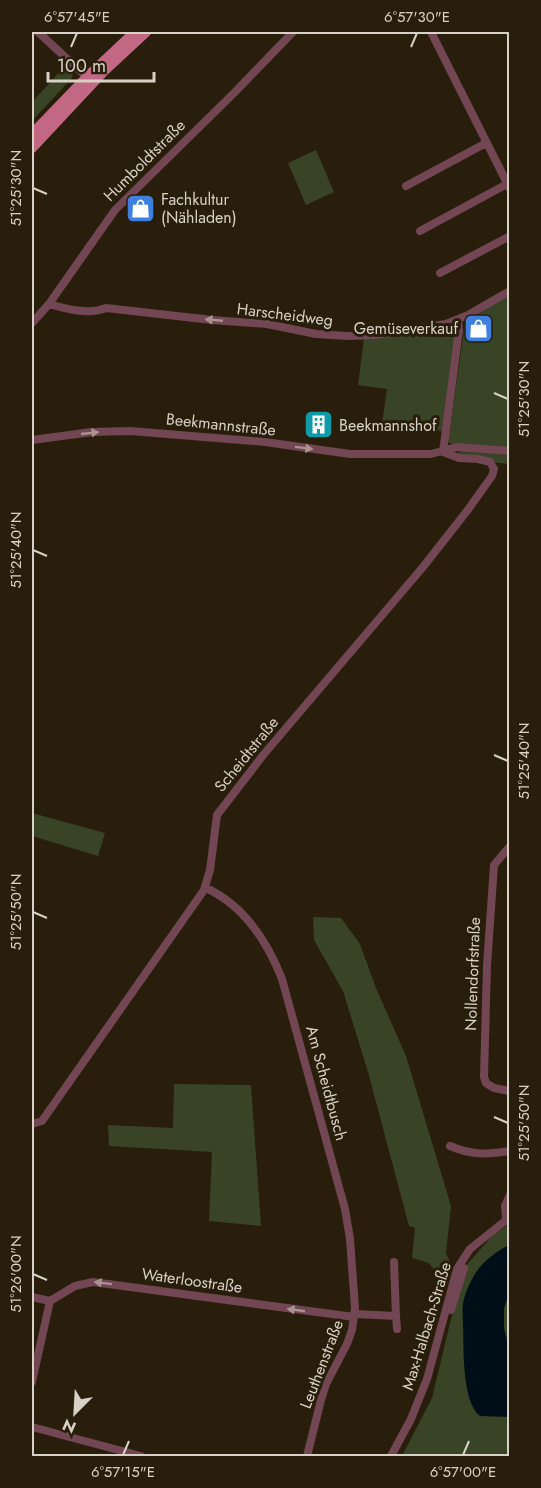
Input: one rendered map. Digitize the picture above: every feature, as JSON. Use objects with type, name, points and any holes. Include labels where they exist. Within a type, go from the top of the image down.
[{"type":"main road","points":[[32,134],[135,32]]},
{"type":"main road","points":[[32,148],[90,79],[146,32]]},
{"type":"street","points":[[38,32],[90,79]]},
{"type":"street","name":"Humboldtstraße","points":[[32,323],[49,304],[115,210],[293,32]]},
{"type":"street","points":[[420,231],[508,187],[431,32]]},
{"type":"street","points":[[406,186],[486,142]]},
{"type":"street","points":[[440,273],[510,236]]},
{"type":"street","name":"Harscheidweg","points":[[49,304],[65,309],[99,311],[106,308],[267,324],[339,336],[375,335],[421,330],[458,320],[510,291]]},
{"type":"street","points":[[443,452],[459,330],[458,320]]},
{"type":"street","name":"Beekmannstraße","points":[[32,440],[92,432],[130,431],[265,442],[350,454],[431,454],[457,447],[510,451]]},
{"type":"street","name":"Scheidtstraße","points":[[32,1124],[42,1121],[206,888],[217,815],[264,754],[423,567],[467,512],[492,476],[494,469],[490,462],[459,458],[443,452]]},
{"type":"street","name":"Nollendorfstraße","points":[[510,846],[495,865],[492,887],[484,1077],[486,1083],[494,1088],[510,1091]]},
{"type":"street","name":"Am Scheidtbusch","points":[[206,888],[218,894],[246,918],[264,942],[282,978],[345,1209],[350,1239],[354,1315]]},
{"type":"street","points":[[450,1146],[481,1155],[510,1151]]},
{"type":"street","points":[[508,1218],[506,1206],[510,1195]]},
{"type":"street","name":"Max-Halbach-Straße","points":[[391,1456],[411,1419],[427,1379],[457,1269],[470,1249],[508,1218]]},
{"type":"street","name":"Max-Halbach-Straße","points":[[398,1456],[431,1380],[462,1272],[479,1242]]},
{"type":"street","points":[[394,1262],[397,1329]]},
{"type":"street","name":"Waterloostraße","points":[[50,1301],[75,1286],[93,1282],[354,1315],[396,1316]]},
{"type":"street","points":[[32,1297],[50,1301],[32,1382]]},
{"type":"street","name":"Leuthenstraße","points":[[307,1456],[326,1384],[347,1344],[354,1315]]},
{"type":"street","points":[[32,1427],[141,1456]]},
{"type":"green space","points":[[65,66],[73,72],[72,78],[32,121],[32,102]]},
{"type":"green space","points":[[316,150],[334,192],[306,205],[288,163]]},
{"type":"green space","points":[[509,293],[509,450],[456,447],[448,442],[465,323]]},
{"type":"green space","points":[[452,326],[456,331],[442,431],[382,424],[387,389],[358,385],[364,338],[428,333]]},
{"type":"green space","points":[[461,450],[509,452],[509,464],[457,454]]},
{"type":"green space","points":[[32,813],[105,833],[98,856],[32,836]]},
{"type":"green space","points":[[313,917],[341,918],[360,944],[376,988],[406,1056],[451,1206],[446,1253],[451,1264],[447,1287],[429,1263],[412,1258],[415,1228],[409,1226],[368,1072],[343,991],[314,940]]},
{"type":"green space","points":[[174,1084],[251,1085],[261,1226],[209,1221],[212,1152],[109,1146],[108,1125],[173,1128]]},
{"type":"green space","points":[[509,1224],[509,1456],[402,1456],[432,1398],[463,1269],[493,1235]]},
{"type":"shaded area","points":[[509,1245],[509,1293],[504,1308],[504,1328],[509,1348],[509,1417],[480,1416],[469,1399],[467,1386],[464,1358],[464,1300],[469,1285],[482,1265]]},
{"type":"place","name":"Fachkultur (Nähladen)","points":[[140,208]]},
{"type":"place","name":"Gemüseverkauf","points":[[479,328]]},
{"type":"place","name":"Beekmannshof","points":[[318,425]]}]
